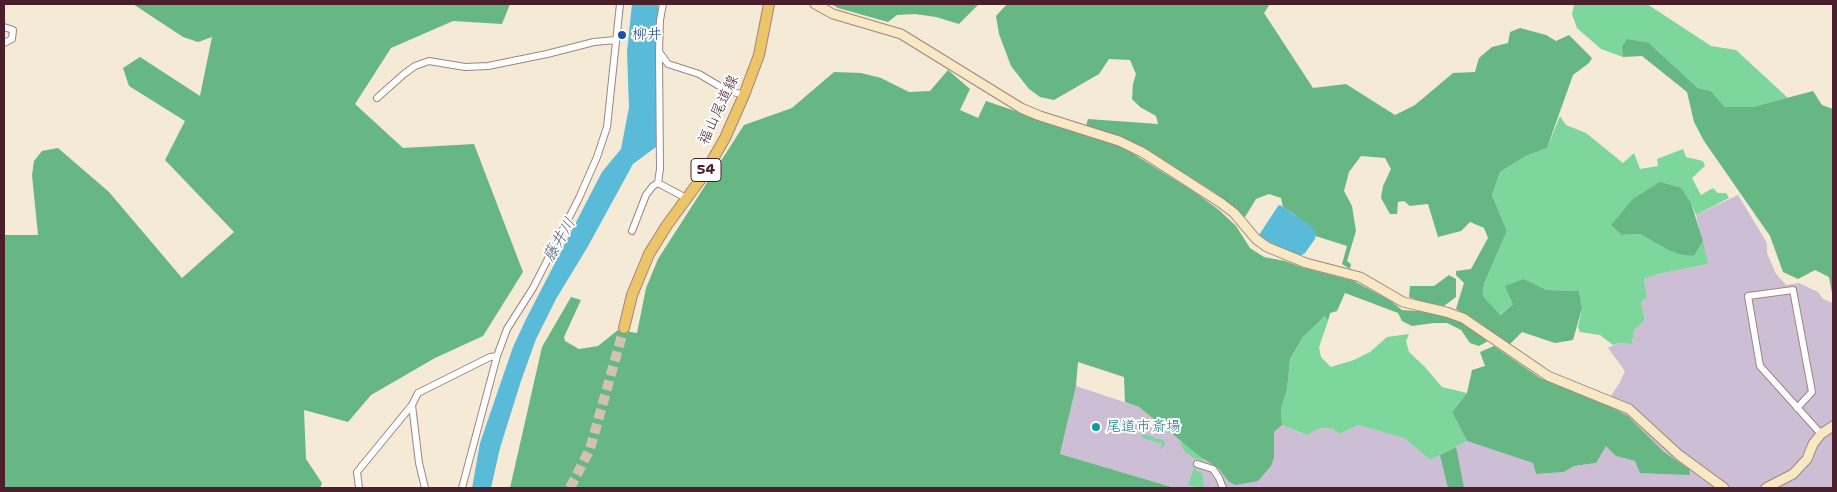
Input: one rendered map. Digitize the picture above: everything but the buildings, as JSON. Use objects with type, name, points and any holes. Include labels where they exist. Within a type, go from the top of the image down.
[{"type":"main road","name":"福山尾道線","points":[[624,328],[632,295],[646,260],[667,225],[703,176],[725,138],[759,55],[770,4]]},
{"type":"street","points":[[462,488],[497,356],[508,329],[533,288],[579,198],[597,157],[607,127],[620,4]]},
{"type":"street","points":[[658,183],[660,169],[659,52],[660,20],[663,4]]},
{"type":"street","points":[[815,4],[833,14],[901,34],[1021,108],[1040,116],[1119,141],[1142,152],[1221,203],[1234,213],[1256,239],[1267,247],[1306,263],[1360,278],[1403,302],[1463,318],[1548,376],[1629,409],[1679,455],[1724,488]]},
{"type":"street","points":[[4,27],[13,30],[12,39],[4,43]]},
{"type":"street","points":[[377,98],[409,70],[429,61],[466,67],[488,66],[548,54],[594,42],[616,40]]},
{"type":"street","points":[[659,52],[668,64],[698,74],[726,90],[744,95]]},
{"type":"street","points":[[658,183],[686,198]]},
{"type":"street","points":[[632,231],[646,196],[653,186],[658,183]]},
{"type":"street","points":[[1797,408],[1812,392],[1793,290],[1748,296],[1760,366],[1797,408],[1821,434]]},
{"type":"street","points":[[359,488],[356,472],[412,405],[418,393],[490,357],[497,356]]},
{"type":"street","points":[[412,405],[419,463],[425,488]]},
{"type":"street","points":[[1766,488],[1793,474],[1807,459],[1813,444],[1821,434],[1833,426]]},
{"type":"street","points":[[1197,464],[1213,469],[1223,488]]},
{"type":"shaded area","points":[[1738,195],[1767,243],[1767,253],[1776,274],[1786,285],[1799,283],[1818,292],[1823,299],[1833,303],[1833,488],[1175,488],[1060,454],[1076,386],[1139,407],[1198,455],[1220,469],[1229,482],[1274,457],[1274,432],[1282,425],[1305,435],[1321,428],[1333,429],[1340,434],[1358,425],[1404,438],[1430,460],[1467,441],[1533,463],[1536,474],[1564,472],[1574,466],[1596,463],[1606,445],[1616,456],[1689,475],[1689,469],[1664,452],[1628,416],[1611,407],[1612,394],[1625,371],[1608,348],[1618,343],[1632,344],[1634,330],[1645,320],[1641,302],[1647,297],[1644,279],[1658,274],[1708,264],[1696,215]]},
{"type":"green space","points":[[133,4],[510,4],[502,24],[453,21],[391,48],[355,104],[403,148],[474,144],[523,272],[483,336],[435,358],[371,395],[348,422],[304,410],[306,459],[322,483],[320,488],[4,488],[4,235],[38,235],[32,175],[34,161],[42,151],[58,148],[109,192],[182,278],[234,232],[165,160],[185,121],[129,86],[123,68],[140,57],[200,96],[212,37],[198,42],[183,37]]},
{"type":"green space","points":[[831,4],[979,4],[959,24],[936,17],[915,14],[897,15],[888,22],[838,8]]},
{"type":"green space","points":[[1007,4],[1270,4],[1264,13],[1313,88],[1346,84],[1395,115],[1415,105],[1453,73],[1475,72],[1479,58],[1492,47],[1508,43],[1510,32],[1520,28],[1546,35],[1556,41],[1569,35],[1592,58],[1589,63],[1573,75],[1547,148],[1526,156],[1500,172],[1492,195],[1507,231],[1484,284],[1483,296],[1500,315],[1513,304],[1505,286],[1524,279],[1547,290],[1579,291],[1582,308],[1573,340],[1555,343],[1522,332],[1510,344],[1456,309],[1464,283],[1456,275],[1456,271],[1471,269],[1488,238],[1484,228],[1470,222],[1461,231],[1438,237],[1428,204],[1410,206],[1404,201],[1398,202],[1397,214],[1390,214],[1381,198],[1383,186],[1391,169],[1385,158],[1361,156],[1349,172],[1344,191],[1352,206],[1356,231],[1347,261],[1351,264],[1350,269],[1342,264],[1347,246],[1306,233],[1295,215],[1283,207],[1281,198],[1269,194],[1256,199],[1245,217],[1214,192],[1144,148],[1086,126],[1088,119],[1158,124],[1156,116],[1140,107],[1132,99],[1136,74],[1130,60],[1109,59],[1099,74],[1054,100],[1040,97],[1029,89],[1011,66],[999,34],[996,16]]},
{"type":"green space","points":[[1574,4],[1647,4],[1711,46],[1736,50],[1788,98],[1753,107],[1725,107],[1711,91],[1698,88],[1649,43],[1622,47],[1623,57],[1601,49],[1577,28],[1572,14]]},
{"type":"green space","points":[[1627,39],[1649,43],[1698,88],[1711,91],[1725,107],[1753,107],[1813,91],[1822,105],[1833,109],[1833,299],[1829,277],[1815,270],[1798,279],[1783,272],[1770,236],[1704,141],[1694,122],[1687,92],[1642,56],[1623,57],[1622,47]]},
{"type":"green space","points":[[948,70],[970,89],[960,110],[978,118],[986,101],[1124,148],[1196,193],[1219,210],[1236,226],[1250,248],[1264,257],[1285,261],[1354,281],[1391,301],[1402,310],[1434,312],[1459,320],[1488,341],[1479,346],[1470,343],[1461,330],[1447,323],[1412,326],[1402,321],[1398,313],[1345,293],[1337,311],[1330,313],[1328,321],[1325,316],[1303,337],[1290,360],[1287,390],[1281,408],[1282,425],[1274,432],[1274,457],[1271,466],[1258,481],[1236,485],[1229,482],[1219,469],[1198,455],[1139,407],[1125,402],[1124,377],[1078,362],[1076,386],[1060,454],[1175,488],[510,488],[542,347],[571,297],[581,300],[564,337],[565,341],[579,349],[598,346],[618,330],[637,333],[646,288],[658,259],[744,125],[792,108],[834,72],[861,73],[881,78],[909,92],[930,91]]},
{"type":"green space","points":[[1560,116],[1566,125],[1586,133],[1623,163],[1634,153],[1640,169],[1658,166],[1657,159],[1683,149],[1686,157],[1703,161],[1705,166],[1692,178],[1701,195],[1713,188],[1718,193],[1726,193],[1729,198],[1696,215],[1691,203],[1611,225],[1621,235],[1640,234],[1666,249],[1694,256],[1703,241],[1708,264],[1658,274],[1644,279],[1647,297],[1641,302],[1645,320],[1634,330],[1632,344],[1618,343],[1613,345],[1600,335],[1580,332],[1578,327],[1582,308],[1579,291],[1547,290],[1524,279],[1513,304],[1499,315],[1483,296],[1484,284],[1507,231],[1492,195],[1500,172],[1526,156],[1547,148]]},
{"type":"green space","points":[[1660,182],[1681,188],[1691,203],[1703,241],[1694,256],[1679,254],[1666,249],[1640,234],[1621,235],[1611,225],[1633,199]]},
{"type":"green space","points":[[1449,275],[1456,279],[1456,297],[1444,306],[1422,302],[1409,297],[1410,286],[1434,286]]},
{"type":"green space","points":[[1325,316],[1328,321],[1319,347],[1321,357],[1331,367],[1354,360],[1370,352],[1387,337],[1409,334],[1406,341],[1409,352],[1442,387],[1467,393],[1452,412],[1467,441],[1430,460],[1404,438],[1358,425],[1340,434],[1333,429],[1321,428],[1306,435],[1282,425],[1281,408],[1287,390],[1290,361],[1303,337]]},
{"type":"green space","points":[[1494,346],[1540,378],[1611,407],[1628,416],[1664,452],[1689,469],[1690,475],[1640,473],[1635,461],[1616,456],[1606,446],[1596,463],[1574,466],[1564,472],[1536,474],[1533,463],[1467,441],[1452,412],[1467,393],[1472,370],[1485,366],[1480,352]]},
{"type":"green space","points":[[1143,434],[1163,440],[1165,443],[1163,448],[1160,449],[1162,444],[1141,437]]},
{"type":"green space","points":[[1182,442],[1204,459],[1203,461],[1194,458],[1184,451]]},
{"type":"green space","points":[[1456,447],[1464,488],[1448,488],[1440,455]]},
{"type":"green space","points":[[1194,468],[1202,473],[1204,487],[1202,488],[1188,485]]},
{"type":"water","points":[[632,4],[658,4],[658,113],[660,144],[633,164],[587,248],[556,299],[536,339],[521,381],[500,448],[491,488],[472,488],[480,443],[513,347],[602,172],[621,149],[629,107],[627,52]]},
{"type":"water","points":[[1280,205],[1311,226],[1316,233],[1315,239],[1305,253],[1300,256],[1279,248],[1259,235]]},
{"type":"tunnel","points":[[570,488],[590,449],[624,328]]},
{"type":"place","name":"柳井","points":[[622,35]]},
{"type":"place","name":"尾道市斎場","points":[[1096,427]]},
{"type":"water label","name":"藤井川","points":[[560,240]]}]
